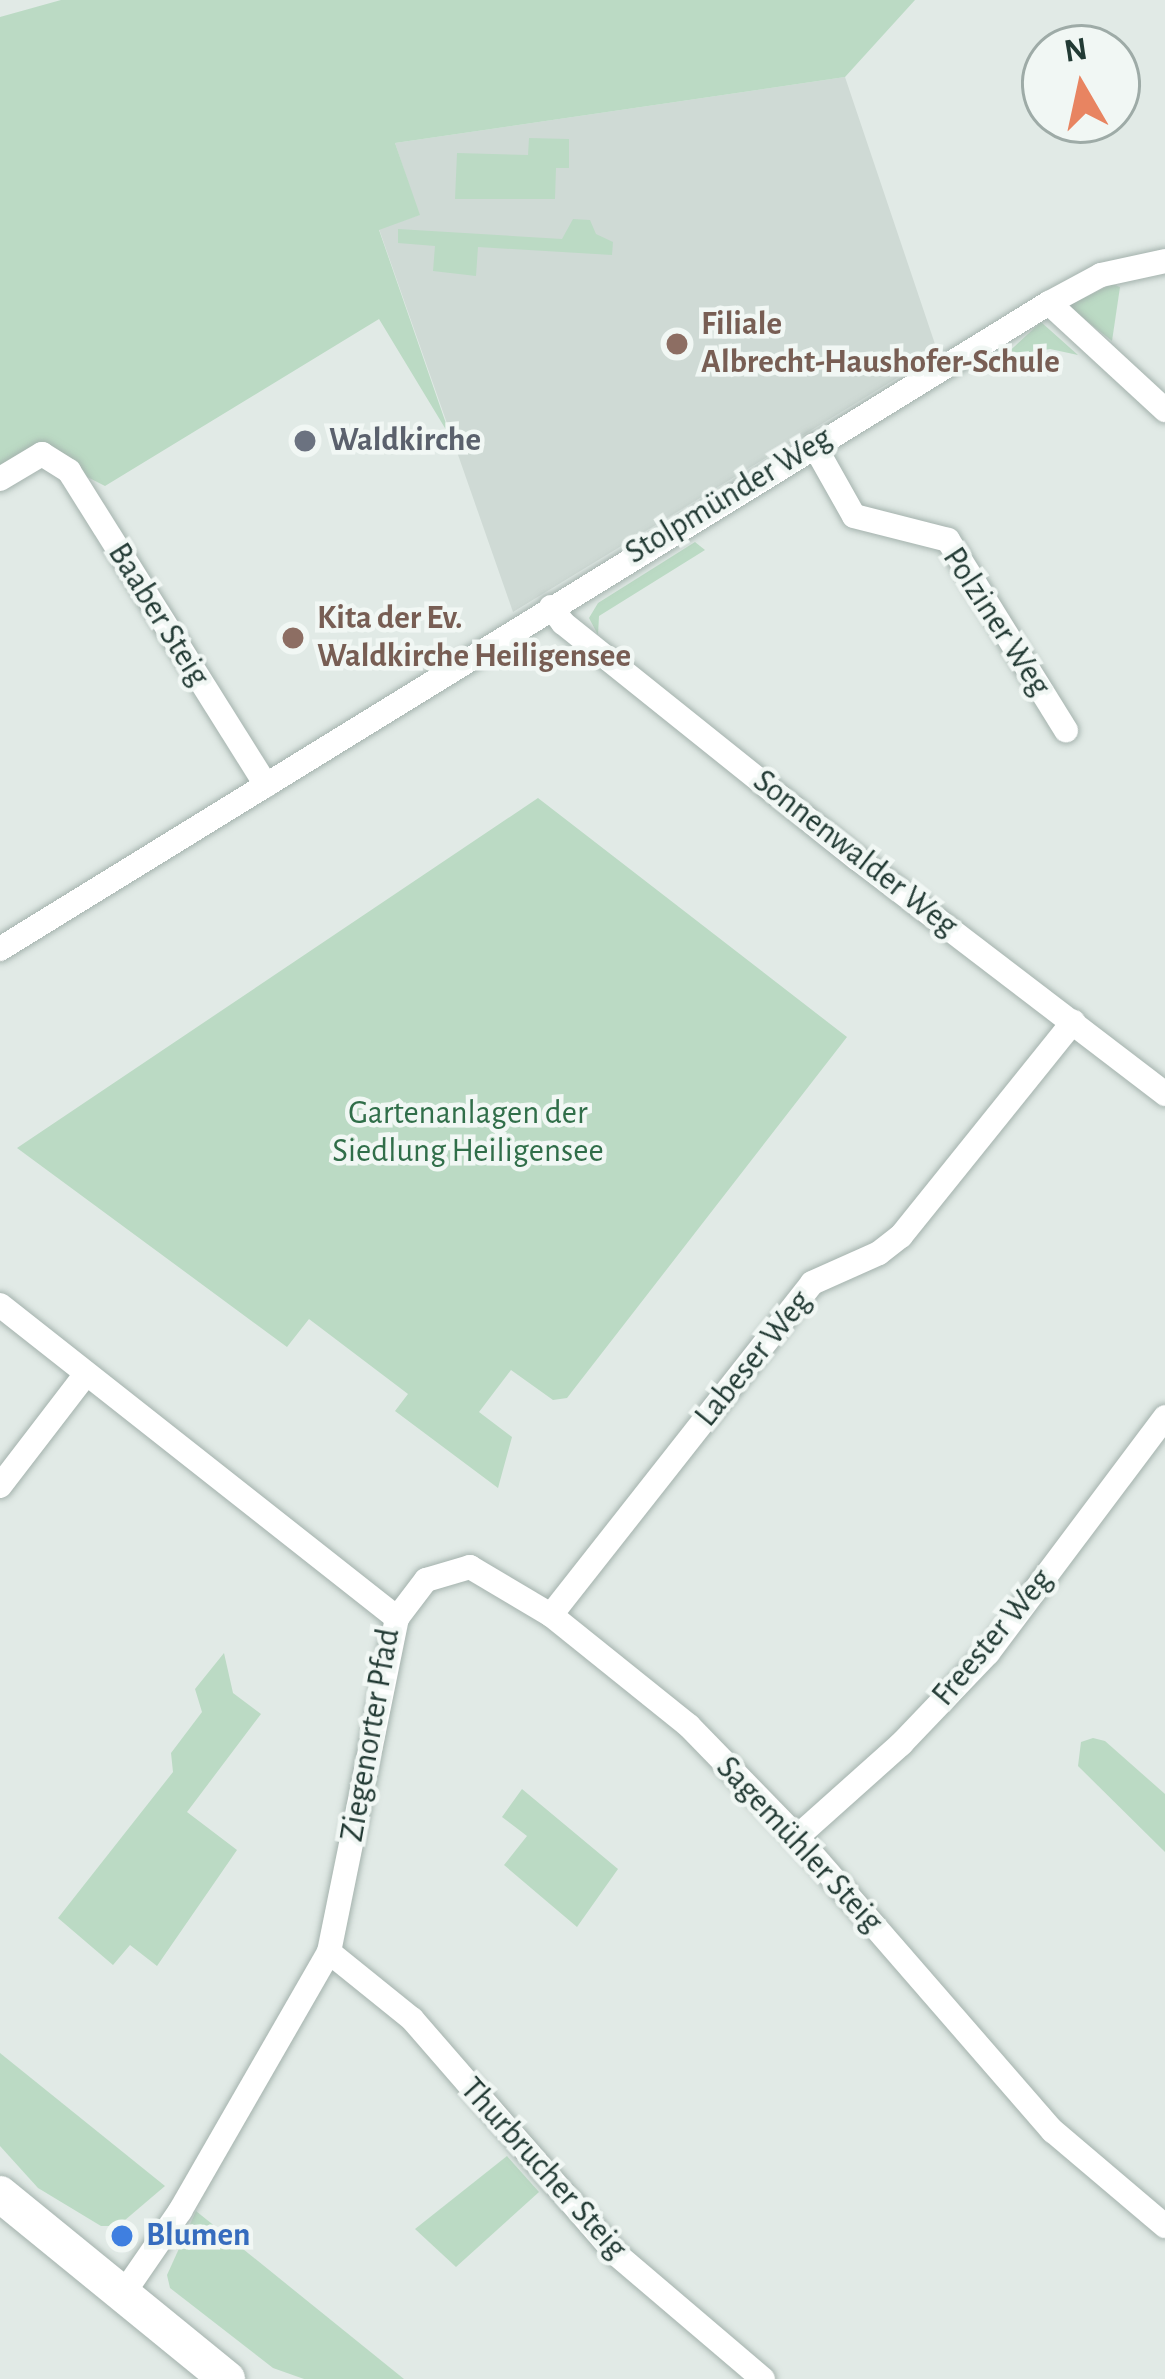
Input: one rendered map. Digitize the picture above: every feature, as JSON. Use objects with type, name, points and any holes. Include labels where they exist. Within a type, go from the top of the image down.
[{"type":"main road","points":[[0,2194],[227,2379]]},
{"type":"street","name":"Stolpmünder Weg","points":[[0,949],[1049,303],[1101,275],[1165,261]]},
{"type":"street","points":[[1049,303],[1165,410]]},
{"type":"street","name":"Polziner Weg","points":[[814,445],[854,516],[948,540],[1066,730]]},
{"type":"street","name":"Baaber Steig","points":[[0,479],[42,454],[69,471],[266,785]]},
{"type":"street","name":"Sonnenwalder Weg","points":[[550,607],[563,623],[857,859],[1165,1094]]},
{"type":"street","name":"Labeser Weg","points":[[551,1615],[812,1283],[879,1253],[902,1235],[1073,1022]]},
{"type":"street","name":"Ziegenorter Pfad","points":[[0,1305],[397,1618],[329,1952],[180,2211],[123,2294]]},
{"type":"street","points":[[0,1486],[86,1374]]},
{"type":"street","name":"Freester Weg","points":[[797,1838],[901,1744],[988,1654],[1165,1417]]},
{"type":"street","name":"Sagemühler Steig","points":[[397,1618],[426,1580],[470,1567],[481,1568],[551,1615],[689,1726],[797,1838],[1053,2131],[1165,2226]]},
{"type":"street","name":"Thurbrucher Steig","points":[[329,1952],[412,2018],[616,2254],[763,2379]]},
{"type":"shaded area","name":"Filiale Albrecht-Haushofer-Schule","points":[[845,77],[938,353],[513,612],[379,229],[419,215],[395,143]]},
{"type":"green space","points":[[61,0],[915,0],[845,77],[395,143],[420,215],[379,230],[451,438],[379,319],[105,486],[42,454],[0,479],[0,17]]},
{"type":"green space","points":[[529,138],[569,139],[569,168],[556,168],[555,199],[455,199],[457,153],[528,155]]},
{"type":"green space","points":[[573,219],[590,220],[596,234],[613,242],[612,255],[478,247],[476,276],[433,271],[435,246],[398,243],[398,229],[562,239]]},
{"type":"green space","points":[[1112,284],[1120,287],[1112,341],[1068,306]]},
{"type":"green space","points":[[1041,322],[1078,355],[1050,349],[1003,357]]},
{"type":"green space","points":[[695,542],[705,550],[599,616],[598,635],[589,618],[598,603]]},
{"type":"green space","name":"Gartenanlagen der Siedlung Heiligensee","points":[[538,798],[847,1037],[567,1398],[553,1400],[511,1370],[479,1412],[512,1437],[498,1488],[395,1411],[408,1394],[309,1319],[287,1347],[17,1148]]},
{"type":"green space","points":[[224,1653],[233,1693],[261,1714],[187,1812],[237,1850],[157,1966],[130,1945],[113,1965],[58,1918],[173,1772],[171,1753],[202,1712],[195,1689]]},
{"type":"green space","points":[[1105,1741],[1165,1794],[1165,1852],[1078,1766],[1081,1742]]},
{"type":"green space","points":[[522,1789],[618,1869],[577,1927],[504,1865],[527,1836],[502,1817]]},
{"type":"green space","points":[[0,2053],[165,2186],[118,2226],[101,2226],[38,2188],[0,2146]]},
{"type":"green space","points":[[507,2156],[539,2192],[456,2267],[415,2229]]},
{"type":"green space","points":[[196,2211],[404,2379],[304,2379],[273,2368],[170,2288],[167,2275]]},
{"type":"place","name":"Filiale Albrecht-Haushofer-Schule","points":[[677,344]]},
{"type":"place","name":"Waldkirche","points":[[305,441]]},
{"type":"place","name":"Kita der Ev. Waldkirche Heiligensee","points":[[293,638]]},
{"type":"place","name":"Blumen","points":[[122,2236]]}]
